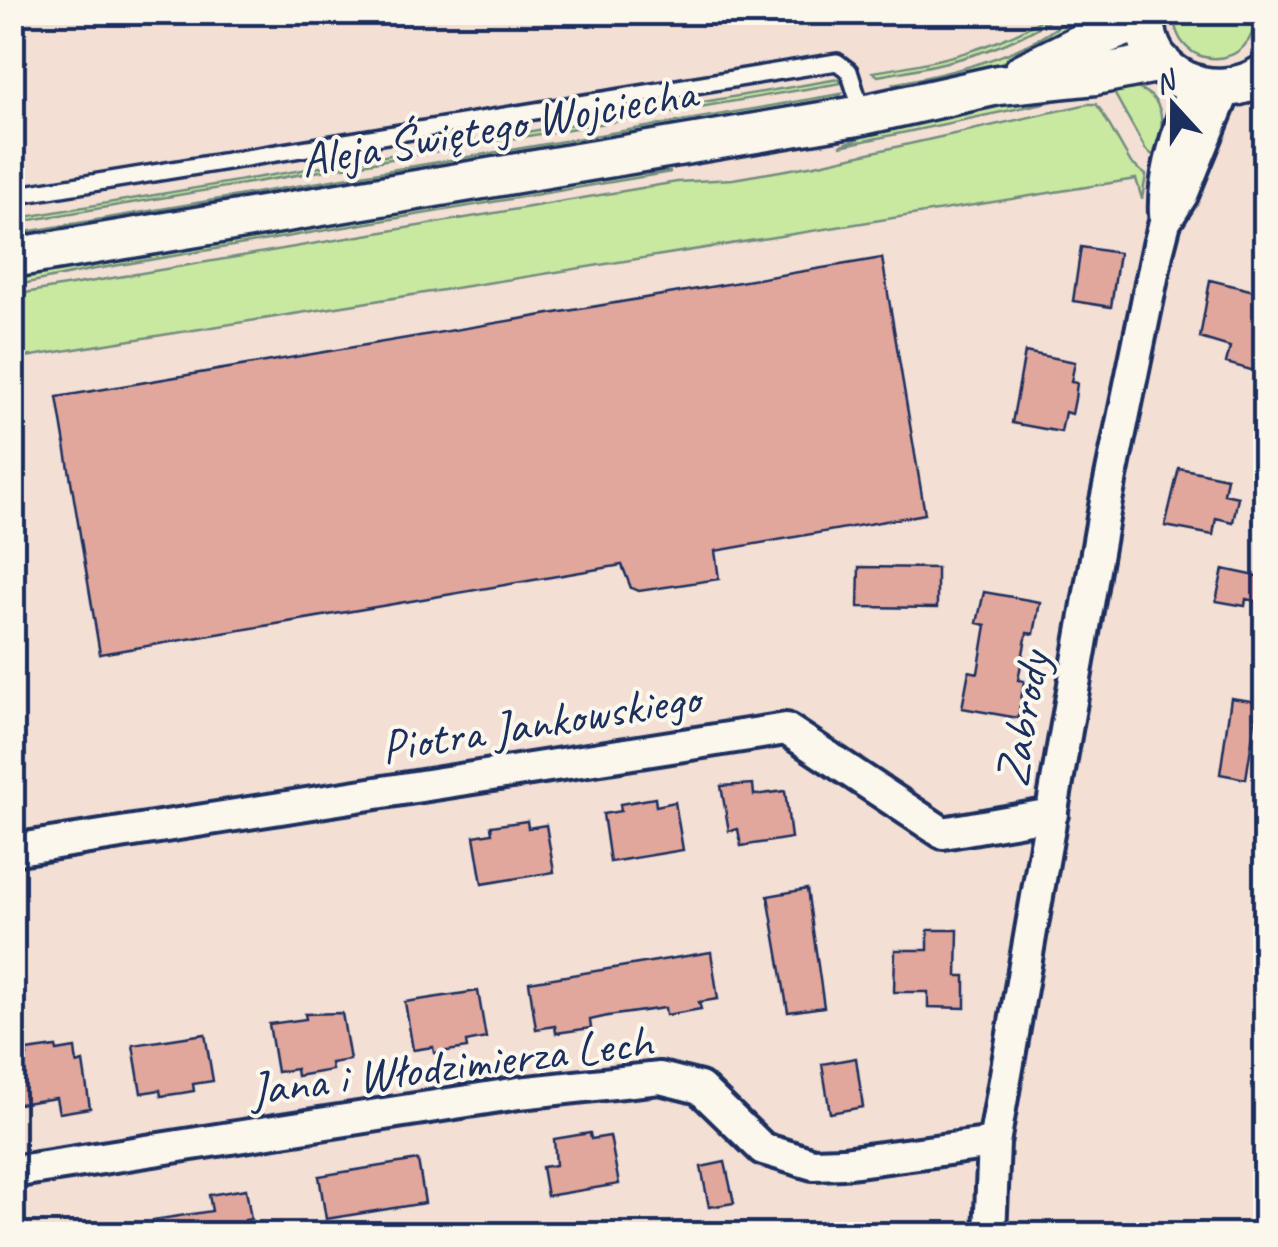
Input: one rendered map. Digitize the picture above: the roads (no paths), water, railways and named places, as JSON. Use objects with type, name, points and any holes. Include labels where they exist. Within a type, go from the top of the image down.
[{"type":"street","points":[[1146,16],[1148,35],[1192,78]]},
{"type":"street","name":"Aleja Świętego Wojciecha","points":[[998,85],[1146,16]]},
{"type":"street","name":"Aleja Świętego Wojciecha","points":[[12,258],[863,115],[998,85],[1095,74],[1245,84],[1266,72]]},
{"type":"street","name":"Zabrody","points":[[990,1234],[994,1143],[1106,501],[1166,222],[1166,181],[1192,78]]},
{"type":"street","name":"Piotra Jankowskiego","points":[[12,850],[786,730],[944,833],[1052,814]]},
{"type":"street","name":"Jana i Włodzimierza Lech","points":[[12,1172],[519,1092],[660,1078],[700,1088],[763,1149],[813,1164],[843,1164],[994,1143]]},
{"type":"lane","points":[[12,196],[837,62],[848,71],[863,115]]}]
